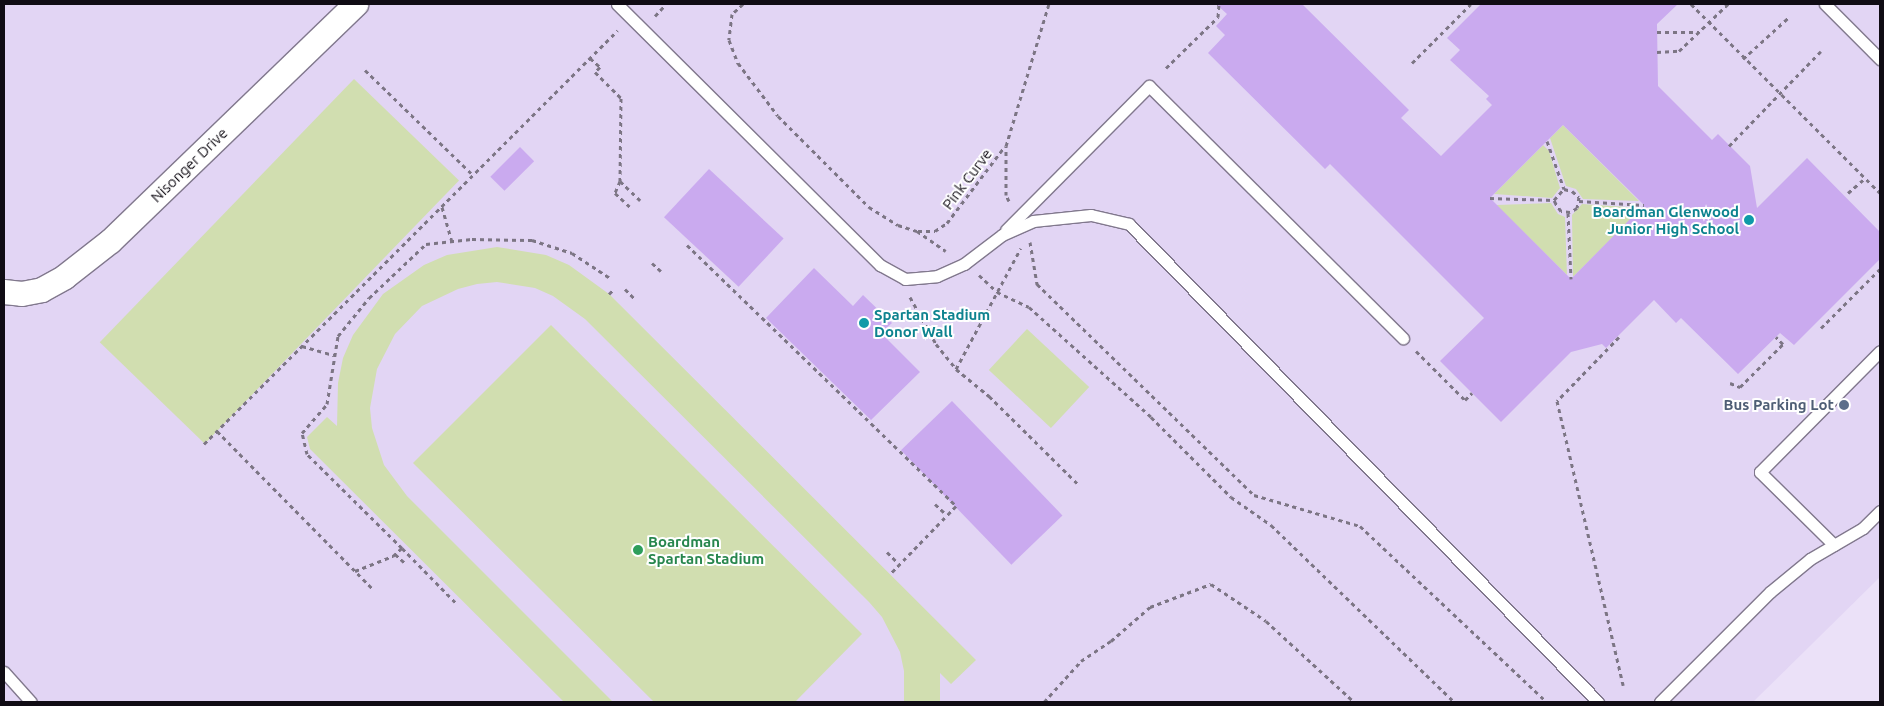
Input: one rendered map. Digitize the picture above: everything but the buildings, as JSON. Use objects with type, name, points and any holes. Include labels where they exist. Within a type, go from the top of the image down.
[{"type":"street","name":"Nisonger Drive","points":[[4,292],[22,294],[42,290],[65,277],[112,241],[356,4]]},
{"type":"lane","points":[[617,4],[880,265],[905,279],[937,276],[964,264],[1002,235],[1149,86],[1404,338]]},
{"type":"lane","points":[[1824,4],[1880,59]]},
{"type":"lane","points":[[1002,235],[1033,220],[1091,215],[1129,224],[1598,702]]},
{"type":"lane","points":[[1834,545],[1760,472],[1880,351]]},
{"type":"lane","points":[[1660,702],[1770,592],[1810,559],[1862,528],[1880,511]]},
{"type":"lane","points":[[4,672],[31,702]]},
{"type":"path","points":[[743,4],[732,14],[730,40],[738,63],[778,116],[870,207],[898,225],[917,231],[964,264],[997,292],[1030,307],[1151,417],[1231,497],[1271,525],[1454,702]]},
{"type":"path","points":[[1018,218],[1006,195],[1006,146],[1049,4]]},
{"type":"path","points":[[1166,68],[1218,17],[1218,4]]},
{"type":"path","points":[[1412,63],[1471,4]]},
{"type":"path","points":[[1691,4],[1880,193]]},
{"type":"path","points":[[1657,52],[1679,51],[1728,4]]},
{"type":"path","points":[[204,444],[631,18]]},
{"type":"path","points":[[1743,58],[1788,18]]},
{"type":"path","points":[[1657,32],[1698,32]]},
{"type":"path","points":[[1729,146],[1821,52]]},
{"type":"path","points":[[590,58],[600,67],[595,72],[621,98],[620,180],[615,193],[632,209]]},
{"type":"path","points":[[366,70],[473,175]]},
{"type":"path","points":[[1547,141],[1564,190]]},
{"type":"path","name":"Pink Curve","points":[[917,231],[935,231],[947,223],[1006,146]]},
{"type":"path","points":[[1848,193],[1865,178]]},
{"type":"path","points":[[620,180],[640,200]]},
{"type":"path","points":[[1490,198],[1554,200],[1564,190]]},
{"type":"path","points":[[1554,200],[1558,209],[1568,213],[1574,210],[1579,201],[1576,193],[1564,190]]},
{"type":"path","points":[[1579,201],[1644,205]]},
{"type":"path","points":[[442,206],[452,241]]},
{"type":"path","points":[[1568,213],[1571,279]]},
{"type":"path","points":[[956,369],[1027,237],[1033,248],[1037,284],[1254,495],[1360,526],[1548,702]]},
{"type":"path","points":[[455,602],[308,454],[302,433],[327,404],[338,336],[369,298],[426,244],[452,241],[532,240],[572,253],[610,278]]},
{"type":"path","points":[[687,245],[956,506],[890,574]]},
{"type":"path","points":[[652,263],[661,271]]},
{"type":"path","points":[[1821,328],[1880,269]]},
{"type":"path","points":[[625,289],[634,298]]},
{"type":"path","points":[[609,294],[613,290]]},
{"type":"path","points":[[908,292],[936,344],[956,369],[989,396],[1077,483]]},
{"type":"path","points":[[1619,337],[1558,401],[1624,684]]},
{"type":"path","points":[[1730,383],[1740,387],[1783,344],[1776,337]]},
{"type":"path","points":[[1404,338],[1465,400],[1472,393]]},
{"type":"path","points":[[302,346],[334,355]]},
{"type":"path","points":[[217,431],[374,590]]},
{"type":"path","points":[[935,504],[947,515]]},
{"type":"path","points":[[355,571],[395,554],[402,548]]},
{"type":"path","points":[[887,552],[899,564]]},
{"type":"path","points":[[395,554],[406,564]]},
{"type":"path","points":[[1044,702],[1081,661],[1111,641],[1150,607],[1211,584],[1266,621],[1354,702]]},
{"type":"shaded area","points":[[4,4],[1880,4],[1880,577],[1753,702],[4,702]]},
{"type":"green space","points":[[354,79],[459,180],[205,444],[100,342]]},
{"type":"green space","points":[[1563,125],[1639,201],[1583,199],[1576,189],[1566,186],[1550,138]]},
{"type":"green space","points":[[1543,145],[1549,151],[1560,188],[1552,198],[1494,194]]},
{"type":"green space","points":[[1551,203],[1558,214],[1565,217],[1567,275],[1496,205]]},
{"type":"green space","points":[[1582,204],[1642,208],[1573,277],[1572,215]]},
{"type":"green space","points":[[497,247],[546,255],[569,265],[609,294],[976,660],[951,684],[940,673],[940,702],[904,702],[904,671],[900,652],[882,617],[869,602],[585,319],[553,296],[535,288],[497,282],[477,284],[458,289],[422,306],[395,334],[377,369],[370,408],[372,428],[384,465],[407,496],[613,702],[564,702],[310,449],[307,437],[327,417],[337,426],[338,383],[343,358],[353,335],[383,294],[424,265],[447,255]]},
{"type":"green space","points":[[551,325],[862,634],[795,702],[654,702],[413,463]]},
{"type":"green space","points":[[1027,329],[1089,387],[1051,428],[989,370]]},
{"type":"place","name":"Boardman Glenwood Junior High School","points":[[1749,220]]},
{"type":"place","name":"Spartan Stadium Donor Wall","points":[[864,323]]},
{"type":"place","name":"Bus Parking Lot","points":[[1844,405]]},
{"type":"place","name":"Boardman Spartan Stadium","points":[[638,550]]}]
